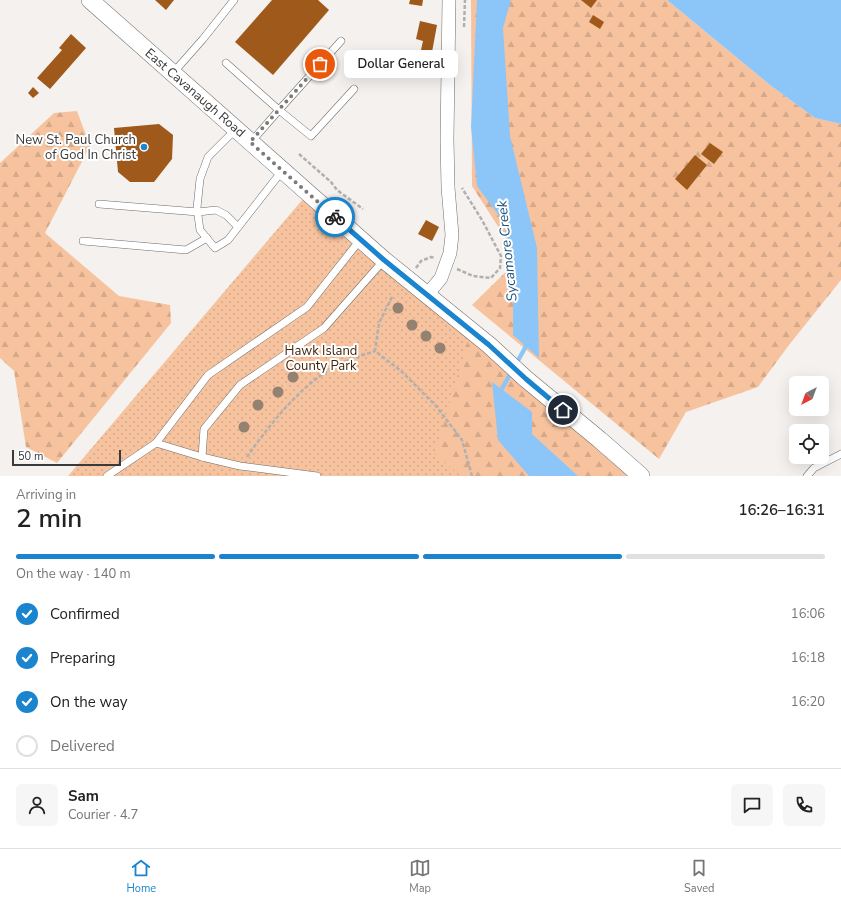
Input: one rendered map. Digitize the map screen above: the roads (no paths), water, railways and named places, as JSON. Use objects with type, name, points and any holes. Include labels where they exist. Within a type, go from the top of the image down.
[{"type":"street","name":"East Cavanaugh Road","points":[[90,0],[360,240],[489,345],[526,379],[641,476]]},
{"type":"street","points":[[440,0],[449,13]]},
{"type":"street","points":[[427,295],[441,278],[450,253],[452,235],[448,187],[447,139],[449,0]]},
{"type":"lane","points":[[173,73],[203,39],[234,0]]},
{"type":"lane","points":[[250,142],[341,41]]},
{"type":"lane","points":[[226,63],[311,136],[354,89]]},
{"type":"lane","points":[[236,129],[208,157],[200,179],[198,212],[200,230],[215,248],[228,240],[282,171]]},
{"type":"lane","points":[[99,204],[198,212],[216,210],[226,215],[238,227]]},
{"type":"lane","points":[[83,241],[186,250],[206,238]]},
{"type":"lane","points":[[107,476],[156,443],[208,375],[307,307],[360,240]]},
{"type":"lane","points":[[202,457],[204,429],[240,385],[324,328],[384,260]]},
{"type":"lane","points":[[156,443],[202,457],[240,466],[317,476]]},
{"type":"lane","points":[[807,476],[814,468],[841,454]]},
{"type":"water","points":[[477,0],[511,0],[503,28],[510,136],[537,248],[539,358],[513,335],[513,260],[502,220],[477,186],[471,127]]},
{"type":"water","points":[[667,0],[841,0],[841,124],[815,118],[770,85]]},
{"type":"water","points":[[492,382],[532,412],[532,434],[578,476],[529,476],[498,440]]},
{"type":"waterway","name":"Sycamore Creek","points":[[516,364],[525,348],[527,340]]},
{"type":"waterway","name":"Sycamore Creek","points":[[500,394],[512,371]]},
{"type":"place","name":"Dollar General","points":[[320,64]]},
{"type":"place","name":"New St. Paul Church of God In Christ","points":[[144,147]]},
{"type":"park label","name":"Hawk Island County Park","points":[[321,358]]}]
